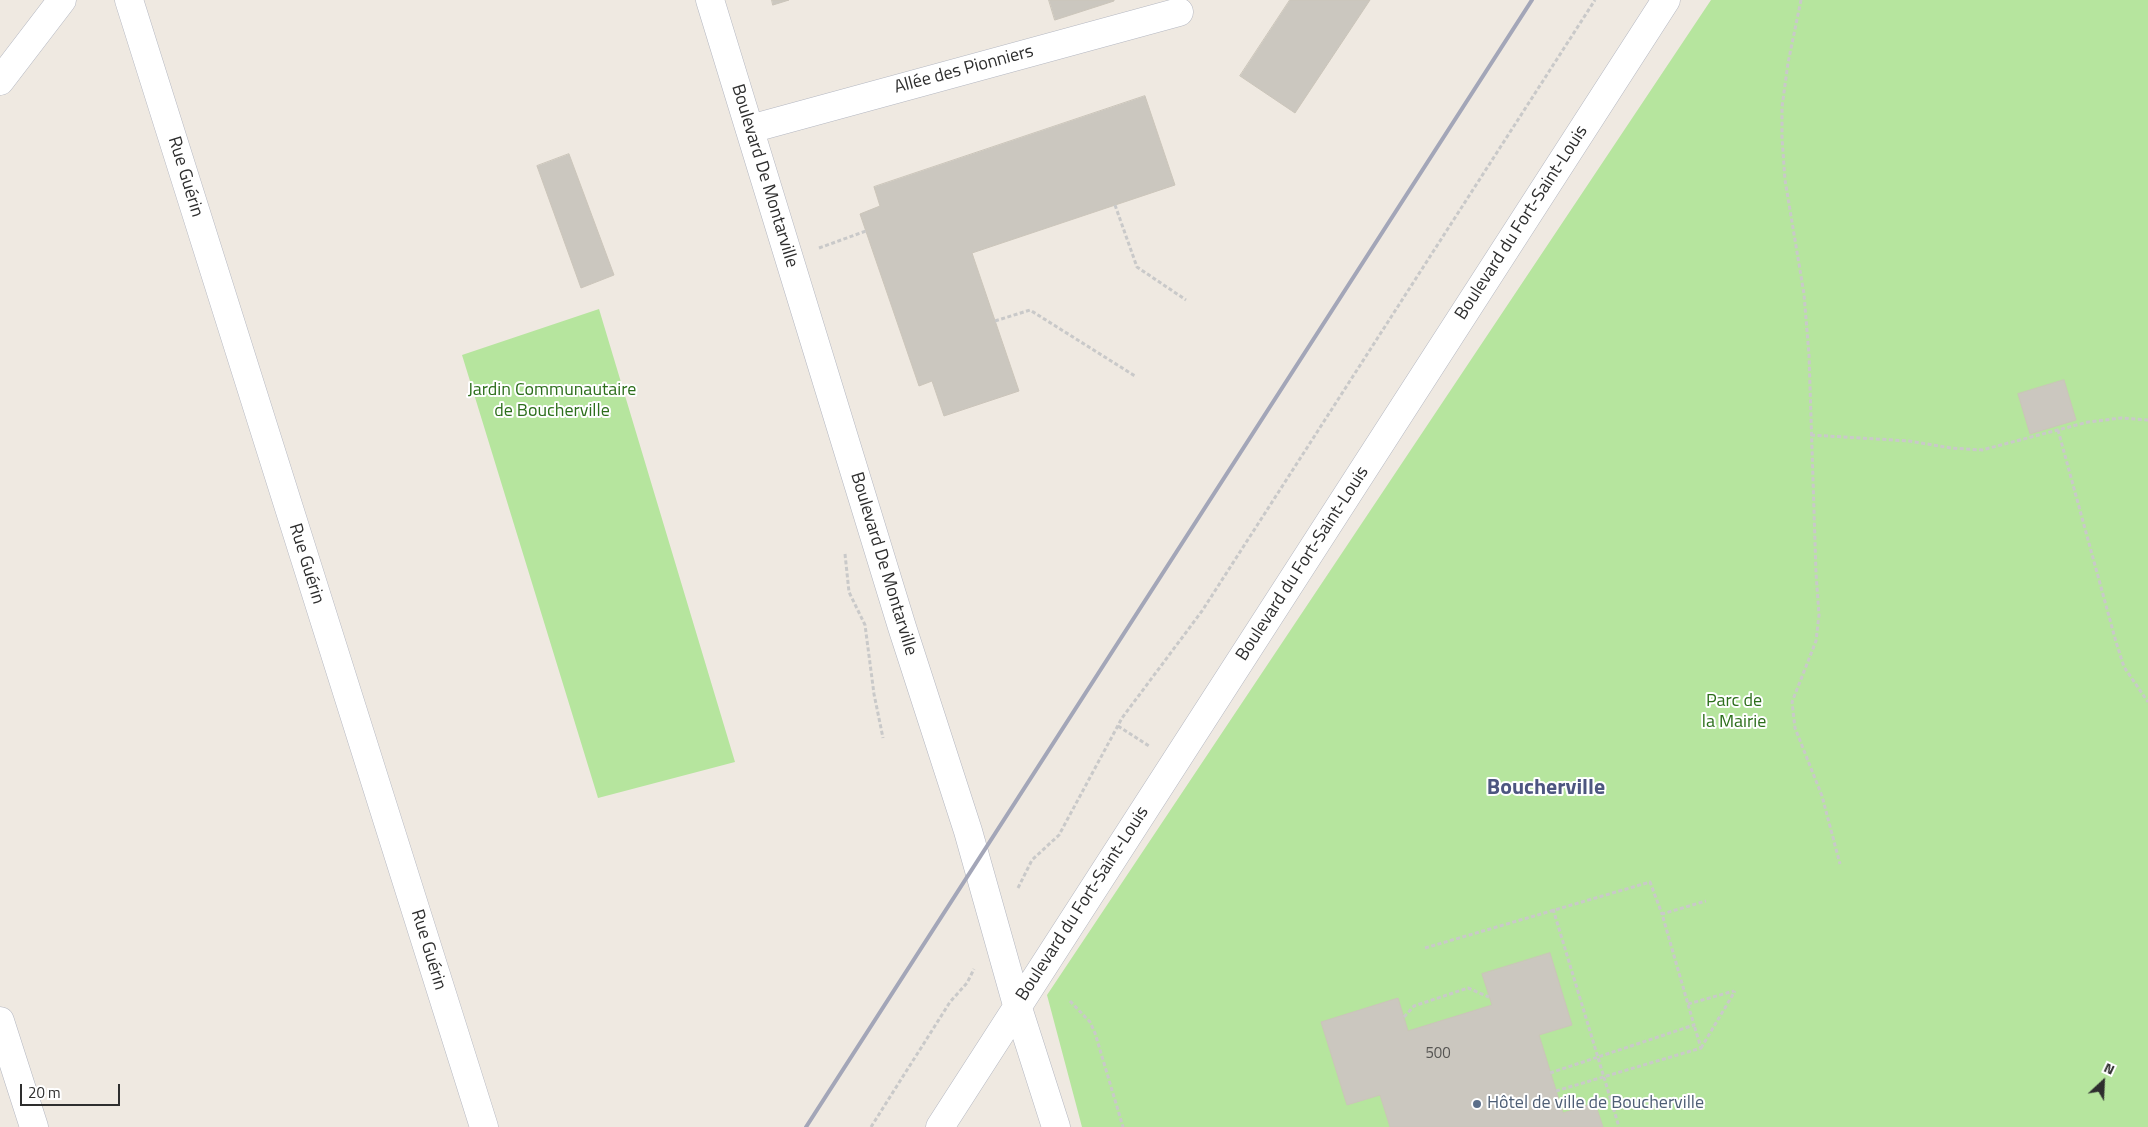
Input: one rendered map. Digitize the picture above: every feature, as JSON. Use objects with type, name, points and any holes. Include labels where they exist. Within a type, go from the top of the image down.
[{"type":"street","points":[[0,81],[62,0]]},
{"type":"street","name":"Rue Guérin","points":[[129,0],[484,1127]]},
{"type":"street","name":"Boulevard De Montarville","points":[[710,0],[902,627],[968,831],[1017,1005],[1056,1127]]},
{"type":"street","name":"Boulevard du Fort-Saint-Louis","points":[[940,1127],[1666,0]]},
{"type":"street","name":"Allée des Pionniers","points":[[750,129],[1179,12]]},
{"type":"street","points":[[0,1020],[34,1127]]},
{"type":"path","points":[[1025,874],[1032,860],[1059,835],[1122,718],[1202,612],[1595,0]]},
{"type":"path","points":[[1801,0],[1788,63],[1782,107],[1782,138],[1785,180],[1804,294],[1816,573],[1820,615],[1816,642],[1792,702],[1795,728],[1822,796],[1840,864]]},
{"type":"path","points":[[1115,204],[1138,267],[1186,300]]},
{"type":"path","points":[[813,250],[866,231]]},
{"type":"path","points":[[995,322],[1030,310],[1136,376]]},
{"type":"path","points":[[1811,435],[1910,440],[1951,448],[1982,450],[2088,422],[2121,418],[2148,420]]},
{"type":"path","points":[[2058,430],[2124,667],[2148,702]]},
{"type":"path","points":[[845,549],[849,592],[865,625],[874,694],[883,738]]},
{"type":"path","points":[[1425,948],[1650,882],[1662,914],[1701,1048]]},
{"type":"path","points":[[1662,914],[1706,901]]},
{"type":"path","points":[[1553,909],[1619,1127]]},
{"type":"path","points":[[871,1127],[950,1002],[967,983]]},
{"type":"path","points":[[1404,1017],[1414,1006],[1468,988],[1489,997]]},
{"type":"path","points":[[1556,1091],[1701,1048],[1735,991],[1688,1004]]},
{"type":"path","points":[[1070,1001],[1090,1022],[1095,1032],[1123,1127]]},
{"type":"path","points":[[1550,1072],[1694,1025]]},
{"type":"green space","name":"Parc de la Mairie","points":[[1711,0],[2148,0],[2148,1127],[1082,1127],[1047,995]]},
{"type":"green space","name":"Jardin Communautaire de Boucherville","points":[[599,309],[735,762],[598,798],[462,355]]},
{"type":"building","points":[[772,0],[789,0],[773,5]]},
{"type":"building","points":[[1049,0],[1114,0],[1114,1],[1055,20]]},
{"type":"building","points":[[1290,0],[1370,0],[1295,113],[1240,76]]},
{"type":"building","points":[[1145,96],[1175,185],[972,253],[1019,391],[944,416],[932,381],[919,386],[860,214],[880,206],[874,187]]},
{"type":"building","points":[[569,154],[614,275],[581,288],[537,166]]},
{"type":"building","points":[[2064,380],[2076,420],[2030,434],[2018,394]]},
{"type":"building","points":[[1550,953],[1572,1025],[1539,1035],[1563,1113],[1595,1103],[1603,1127],[1390,1127],[1380,1095],[1347,1105],[1321,1022],[1398,998],[1408,1031],[1492,1005],[1482,974]]},
{"type":"railway","points":[[806,1127],[1532,0]]},
{"type":"place","name":"Hôtel de ville de Boucherville","points":[[1477,1104]]},
{"type":"district","name":"Boucherville","points":[[1546,789]]}]
